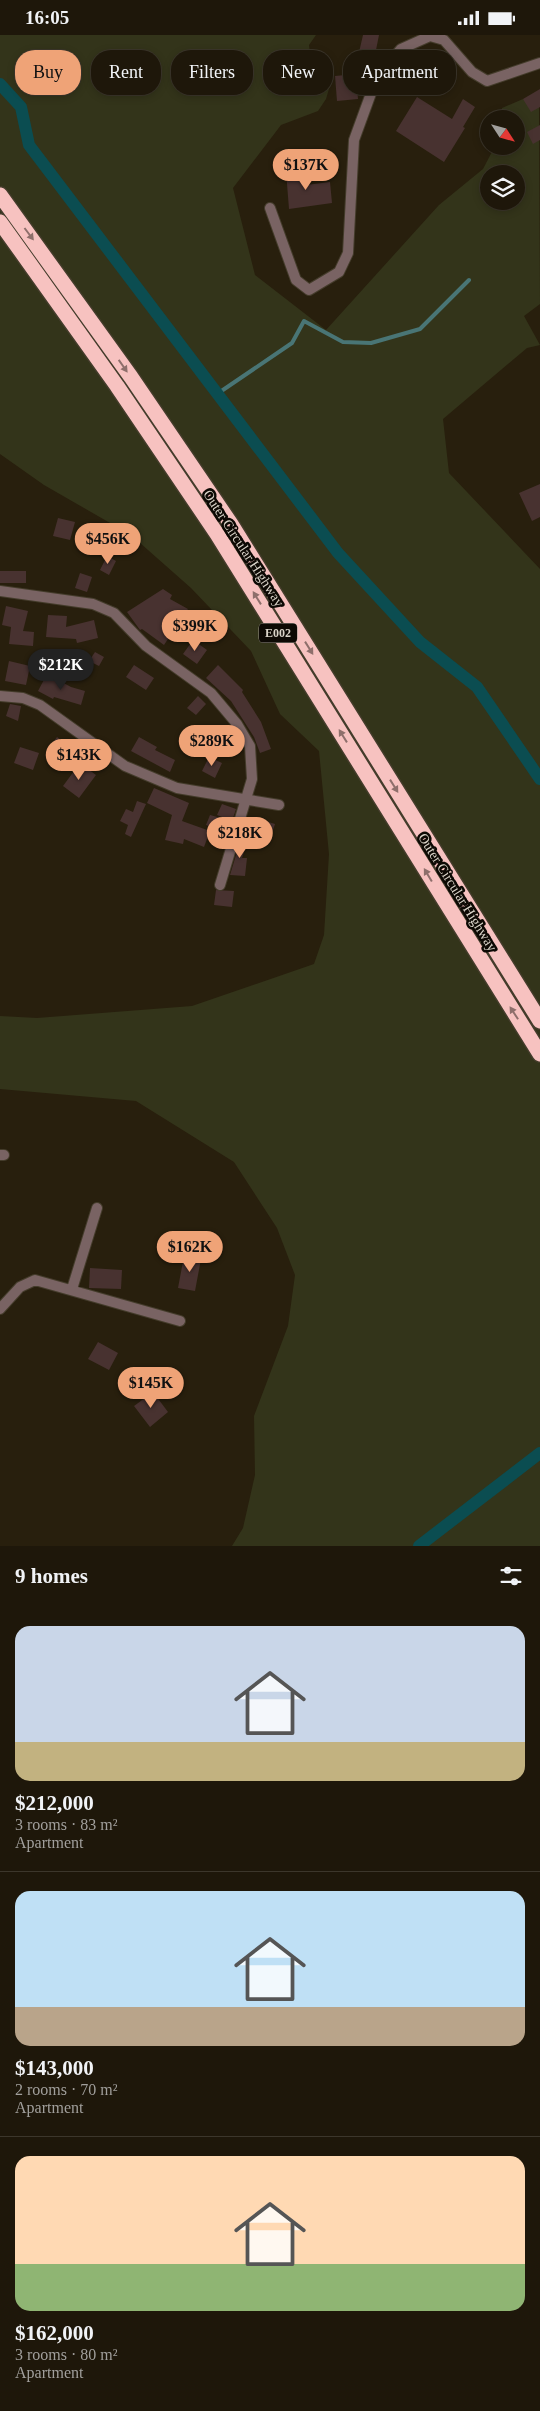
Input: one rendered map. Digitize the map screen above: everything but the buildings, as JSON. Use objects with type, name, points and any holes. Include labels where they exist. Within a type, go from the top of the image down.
[{"type":"highway","name":"Outer Circular Highway","points":[[0,195],[162,421],[231,524],[540,1021]]},
{"type":"highway","name":"Outer Circular Highway","points":[[0,222],[117,386],[216,534],[540,1054]]},
{"type":"street","points":[[270,208],[296,280],[309,290],[339,272],[348,253],[354,140],[377,77],[401,49],[430,36],[444,40],[472,72],[487,81],[540,63]]},
{"type":"street","points":[[0,591],[93,604],[114,613],[146,646],[211,693],[237,724],[250,746],[252,779],[244,800],[220,885]]},
{"type":"street","points":[[0,696],[23,698],[40,705],[125,766],[177,788],[280,805]]},
{"type":"street","points":[[72,1289],[98,1208]]},
{"type":"street","points":[[0,1309],[20,1287],[35,1280],[180,1321]]},
{"type":"green space","points":[[0,35],[316,35],[309,45],[310,50],[263,50],[263,95],[327,95],[318,111],[281,125],[233,188],[255,275],[326,330],[439,205],[480,171],[480,210],[525,210],[525,165],[485,165],[490,155],[525,155],[525,110],[502,110],[502,108],[523,99],[539,107],[540,304],[524,316],[540,345],[527,348],[443,419],[449,473],[540,569],[540,1546],[232,1546],[243,1528],[255,1475],[254,1416],[288,1326],[295,1275],[277,1228],[234,1162],[136,1101],[0,1089],[0,1016],[37,1018],[192,1006],[314,964],[324,935],[329,854],[319,751],[280,714],[251,651],[191,588],[131,535],[44,485],[0,454]]},
{"type":"waterway","points":[[0,84],[21,107],[29,145],[338,553],[420,642],[477,687],[540,779]]},
{"type":"waterway","points":[[217,394],[292,343],[304,321],[343,342],[371,343],[420,329],[469,280]]},
{"type":"waterway","points":[[419,1546],[540,1453]]}]
